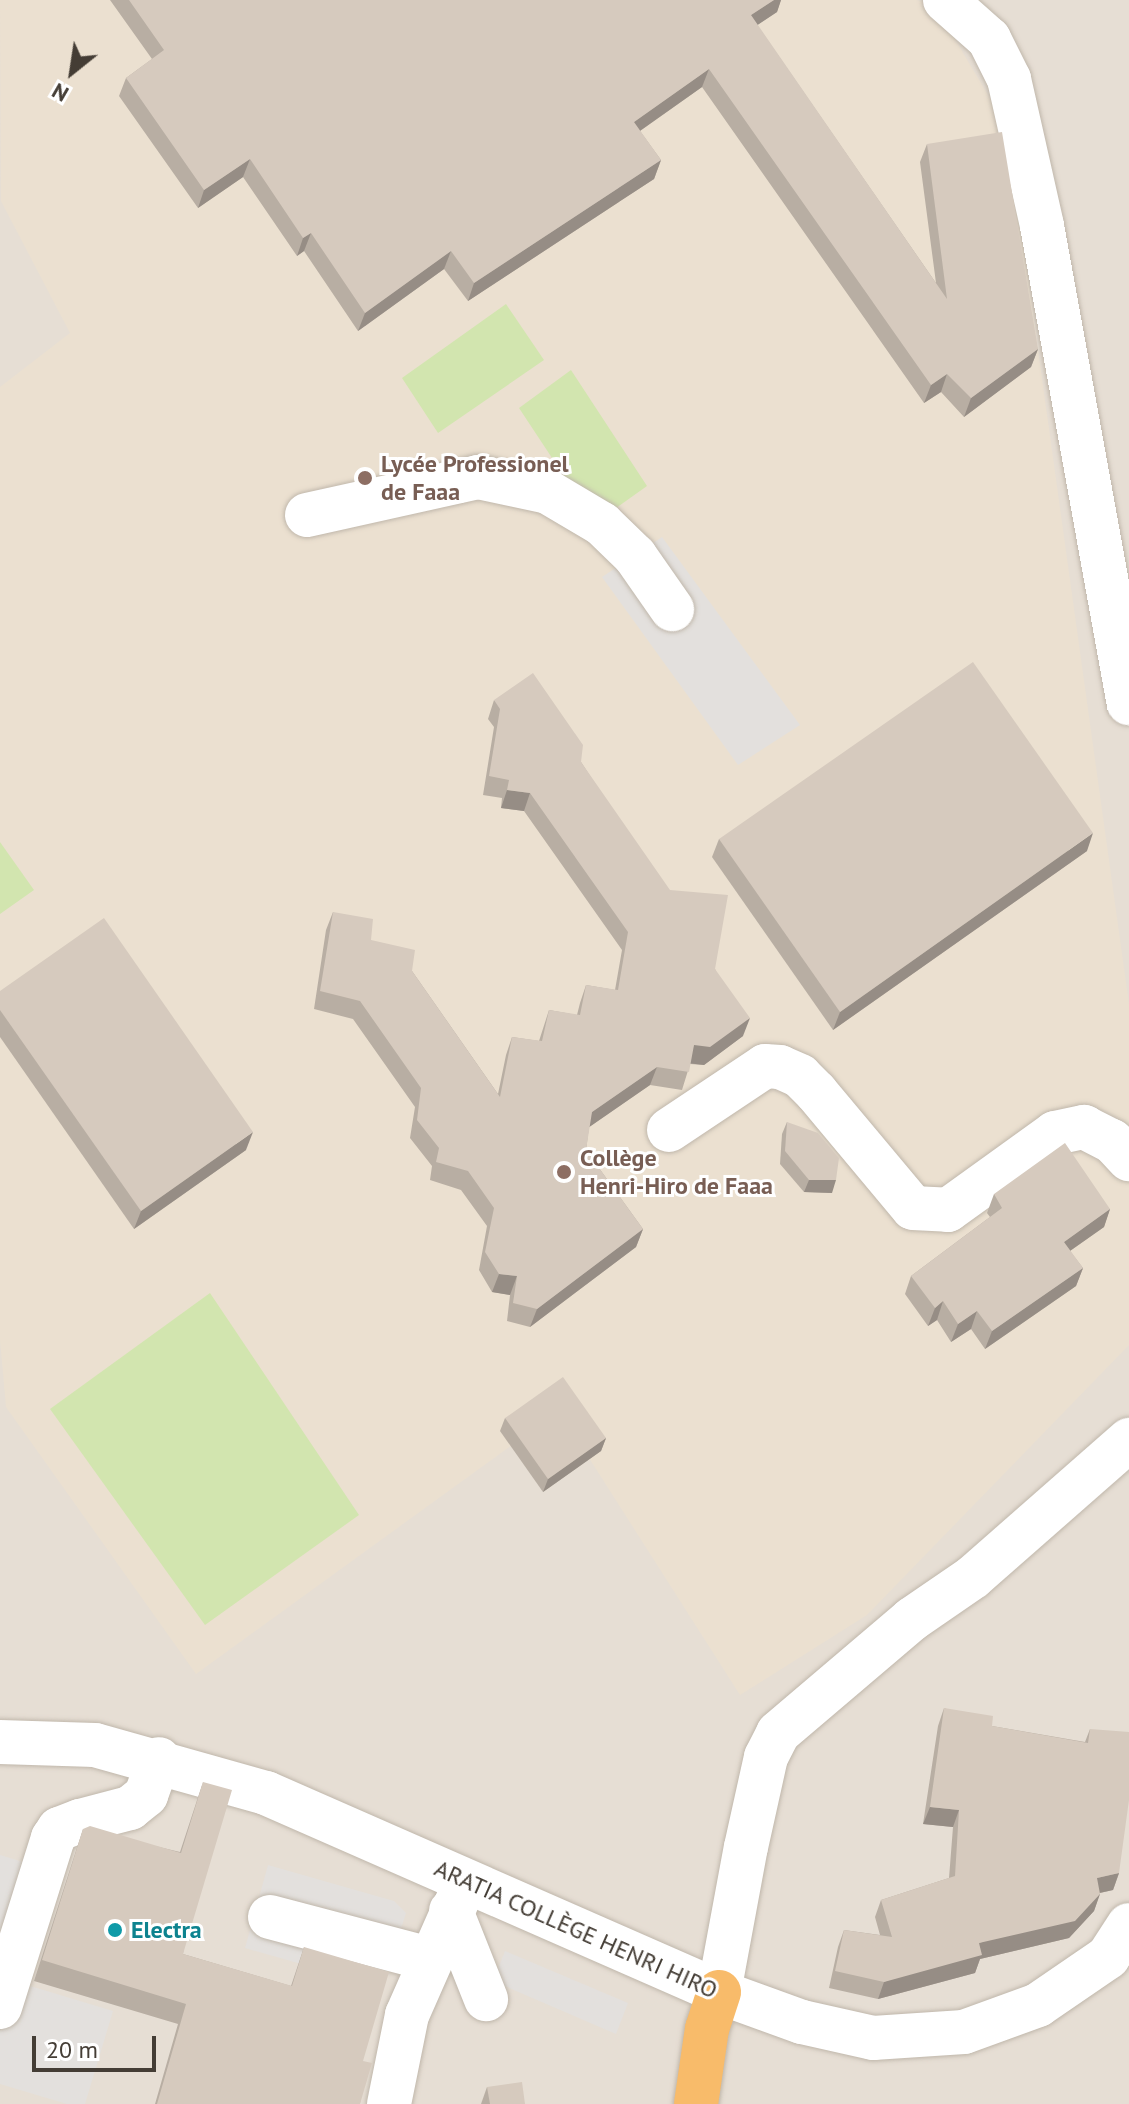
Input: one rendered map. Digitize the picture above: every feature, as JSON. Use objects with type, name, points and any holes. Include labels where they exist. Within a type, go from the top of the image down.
[{"type":"highway","points":[[696,2104],[707,2029],[719,1992]]},
{"type":"street","points":[[973,8],[1009,79],[1016,110],[1129,703]]},
{"type":"street","points":[[307,515],[478,477],[548,492],[602,524],[635,556],[672,609]]},
{"type":"street","points":[[669,1130],[765,1066],[800,1076],[913,1208],[948,1210],[1055,1133],[1084,1127],[1112,1141],[1129,1159]]},
{"type":"street","points":[[719,1992],[766,1757],[778,1733],[912,1619],[1007,1548],[1129,1440]]},
{"type":"street","name":"ARATIA COLLÈGE HENRI HIRO","points":[[0,1742],[95,1745],[159,1759],[266,1793],[458,1896],[802,2022],[873,2038],[964,2032],[1038,2005],[1108,1957],[1129,1925]]},
{"type":"street","points":[[0,2007],[53,1838],[59,1829],[130,1808],[146,1795],[159,1759]]},
{"type":"street","points":[[389,2104],[407,2015],[458,1896]]},
{"type":"street","points":[[458,1896],[486,1999]]},
{"type":"street","points":[[270,1917],[429,1959]]},
{"type":"shaded area","points":[[0,0],[1129,0],[1129,2104],[0,2104]]},
{"type":"shaded area","name":"Collège Henri-Hiro de Faaa","points":[[0,0],[917,0],[934,4],[1007,127],[1129,1004],[1129,1345],[867,1615],[740,1695],[559,1411],[196,1674],[6,1407],[0,1340],[0,387],[70,333],[1,201]]},
{"type":"shaded area","points":[[662,537],[800,725],[738,765],[602,577]]},
{"type":"shaded area","points":[[0,1855],[50,1870],[17,1982],[113,2011],[85,2104],[67,2104],[0,2084]]},
{"type":"shaded area","points":[[268,1865],[394,1901],[406,1913],[382,1987],[245,1948]]},
{"type":"shaded area","points":[[505,1951],[628,2003],[616,2034],[493,1981]]},
{"type":"green space","points":[[506,304],[544,360],[438,433],[402,378]]},
{"type":"green space","points":[[571,370],[647,486],[595,523],[519,408]]},
{"type":"green space","points":[[0,842],[34,890],[0,914]]},
{"type":"green space","points":[[210,1293],[359,1515],[205,1625],[50,1409]]},
{"type":"building","points":[[129,0],[774,0],[751,15],[947,299],[927,144],[1002,132],[1038,349],[971,398],[947,374],[931,385],[709,69],[634,122],[661,160],[474,283],[451,251],[365,313],[311,233],[303,238],[250,159],[204,190],[126,78],[164,50]]},
{"type":"building","points":[[973,662],[1093,833],[840,1012],[719,839]]},
{"type":"building","points":[[533,673],[583,745],[581,762],[670,890],[728,895],[715,969],[750,1018],[710,1047],[694,1045],[689,1072],[657,1067],[592,1112],[586,1150],[643,1229],[537,1309],[513,1303],[517,1276],[499,1274],[485,1252],[494,1208],[468,1171],[436,1162],[439,1148],[417,1120],[421,1088],[360,1001],[320,991],[333,912],[373,919],[371,940],[415,950],[412,971],[500,1097],[512,1037],[542,1041],[549,1010],[580,1015],[586,985],[618,990],[628,932],[530,793],[507,790],[509,780],[489,776],[500,709],[494,700]]},
{"type":"building","points":[[104,918],[253,1132],[141,1211],[0,1010],[0,991]]},
{"type":"building","points":[[787,1122],[818,1133],[839,1158],[836,1180],[809,1180],[785,1151]]},
{"type":"building","points":[[1065,1143],[1110,1209],[1064,1242],[1083,1268],[992,1331],[977,1311],[958,1324],[943,1301],[935,1308],[911,1276],[1002,1208],[994,1194]]},
{"type":"building","points":[[563,1377],[606,1438],[548,1479],[505,1418]]},
{"type":"building","points":[[944,1708],[993,1716],[992,1726],[1088,1743],[1090,1729],[1129,1732],[1129,1800],[1119,1873],[1097,1878],[1100,1894],[1075,1921],[979,1943],[982,1955],[884,1982],[835,1971],[844,1930],[892,1937],[881,1900],[955,1876],[959,1810],[930,1807]]},
{"type":"building","points":[[203,1782],[232,1790],[183,1954],[292,1986],[304,1947],[389,1972],[363,2061],[372,2063],[360,2104],[157,2104],[186,2004],[42,1960],[83,1829],[90,1826],[181,1853]]},
{"type":"building","points":[[522,2082],[525,2104],[490,2104],[487,2087]]},
{"type":"place","name":"Lycée Professionel de Faaa","points":[[365,478]]},
{"type":"place","name":"Collège Henri-Hiro de Faaa","points":[[564,1172]]},
{"type":"place","name":"Electra","points":[[115,1930]]}]
